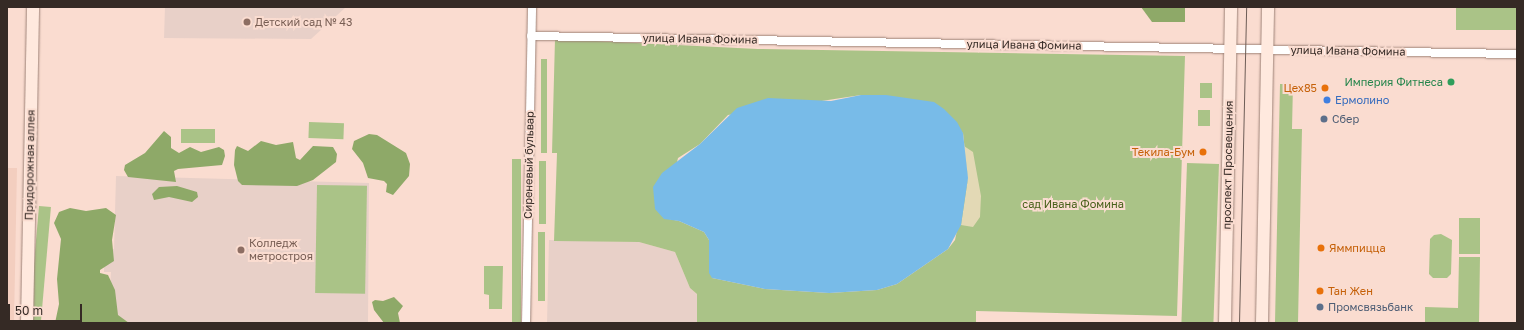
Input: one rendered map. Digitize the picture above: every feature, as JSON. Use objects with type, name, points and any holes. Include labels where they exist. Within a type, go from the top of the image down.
[{"type":"main road","name":"Придорожная аллея","points":[[27,323],[33,7]]},
{"type":"main road","name":"проспект Просвещения","points":[[1225,323],[1231,7]]},
{"type":"main road","points":[[1262,323],[1268,7]]},
{"type":"street","name":"Сиреневый бульвар","points":[[526,323],[532,7]]},
{"type":"street","name":"улица Ивана Фомина","points":[[531,36],[1517,54]]},
{"type":"shaded area","name":"Детский сад № 43","points":[[165,7],[346,7],[311,39],[164,38]]},
{"type":"shaded area","points":[[7,168],[17,168],[14,323],[7,323]]},
{"type":"shaded area","name":"Колледж метростроя","points":[[116,176],[369,183],[368,323],[113,323],[114,287],[110,287],[111,272],[104,272],[104,263],[111,250],[114,249]]},
{"type":"shaded area","points":[[549,240],[639,242],[675,252],[690,288],[697,294],[697,323],[547,323]]},
{"type":"green space","points":[[1141,7],[1185,7],[1185,22],[1152,22]]},
{"type":"green space","points":[[1456,7],[1517,7],[1517,30],[1456,30]]},
{"type":"green space","name":"сад Ивана Фомина","points":[[555,39],[758,49],[1185,56],[1177,316],[976,311],[976,323],[697,323],[697,294],[690,288],[675,252],[639,242],[554,241],[557,153],[552,153]],"holes":[[[861,95],[963,133],[968,178],[955,240],[948,249],[897,284],[877,290],[829,293],[765,289],[712,278],[709,240],[704,232],[679,221],[664,218],[678,158],[700,144],[728,115]]]},
{"type":"green space","points":[[541,59],[547,59],[547,153],[541,153]]},
{"type":"green space","points":[[1200,83],[1212,83],[1212,98],[1200,98]]},
{"type":"green space","points":[[1280,84],[1293,84],[1292,129],[1302,129],[1298,323],[1275,323]]},
{"type":"green space","points":[[1198,110],[1210,110],[1210,126],[1198,126]]},
{"type":"green space","points":[[309,122],[344,123],[343,139],[308,138]]},
{"type":"green space","points":[[181,129],[215,129],[215,143],[181,143]]},
{"type":"green space","points":[[164,131],[171,137],[171,148],[179,153],[190,147],[201,152],[219,147],[224,150],[225,156],[222,165],[178,169],[174,171],[176,182],[128,177],[124,170],[125,165],[145,153]]},
{"type":"green space","points":[[369,134],[377,135],[406,153],[410,164],[409,176],[393,195],[386,192],[387,184],[384,181],[368,178],[363,163],[352,149],[354,141]]},
{"type":"green space","points":[[261,141],[276,145],[293,142],[296,158],[300,160],[313,146],[333,147],[337,154],[336,162],[313,180],[297,186],[242,185],[238,181],[234,165],[235,150],[237,146],[248,151]]},
{"type":"green space","points":[[512,159],[521,159],[521,323],[512,323]]},
{"type":"green space","points":[[539,161],[546,161],[546,224],[539,224]]},
{"type":"green space","points":[[1187,163],[1219,164],[1213,323],[1181,323]]},
{"type":"green space","points":[[317,185],[367,186],[365,294],[315,293]]},
{"type":"green space","points":[[177,186],[197,192],[198,197],[192,202],[169,197],[154,200],[152,194],[159,187]]},
{"type":"green space","points":[[39,206],[51,207],[41,323],[29,323]]},
{"type":"green space","points":[[70,208],[86,211],[106,208],[116,215],[112,240],[114,261],[100,270],[100,273],[108,275],[115,290],[118,315],[129,323],[55,323],[59,304],[57,279],[61,239],[54,223],[59,212]]},
{"type":"green space","points":[[1459,218],[1480,218],[1480,254],[1459,254]]},
{"type":"green space","points":[[538,232],[545,232],[545,301],[538,301]]},
{"type":"green space","points":[[1441,234],[1452,240],[1451,274],[1447,278],[1433,278],[1429,274],[1430,239],[1434,235]]},
{"type":"green space","points":[[1459,257],[1480,257],[1479,323],[1425,323],[1425,307],[1458,308]]},
{"type":"green space","points":[[484,266],[503,266],[502,309],[489,309],[489,295],[484,294]]},
{"type":"green space","points":[[394,297],[403,306],[398,313],[400,323],[384,323],[374,310],[372,302],[375,300],[383,301]]},
{"type":"sand","points":[[964,146],[973,152],[981,196],[980,217],[973,227],[961,225],[968,178]]},
{"type":"water","points":[[861,95],[886,95],[934,102],[944,109],[957,122],[963,133],[968,178],[961,225],[948,249],[897,284],[877,290],[829,293],[765,289],[712,278],[709,273],[709,240],[704,232],[679,221],[664,219],[655,209],[653,187],[662,173],[700,144],[737,108],[768,98],[831,101]]},
{"type":"tram line","points":[[1239,323],[1246,7]]},
{"type":"place","name":"Детский сад № 43","points":[[247,22]]},
{"type":"place","name":"Империя Фитнеса","points":[[1451,82]]},
{"type":"place","name":"Цех85","points":[[1325,88]]},
{"type":"place","name":"Ермолино","points":[[1327,100]]},
{"type":"place","name":"Сбер","points":[[1324,119]]},
{"type":"place","name":"Текила-Бум","points":[[1203,152]]},
{"type":"place","name":"Яммпицца","points":[[1321,248]]},
{"type":"place","name":"Колледж метростроя","points":[[241,250]]},
{"type":"place","name":"Тан Жен","points":[[1320,291]]},
{"type":"place","name":"Промсвязьбанк","points":[[1320,307]]}]
